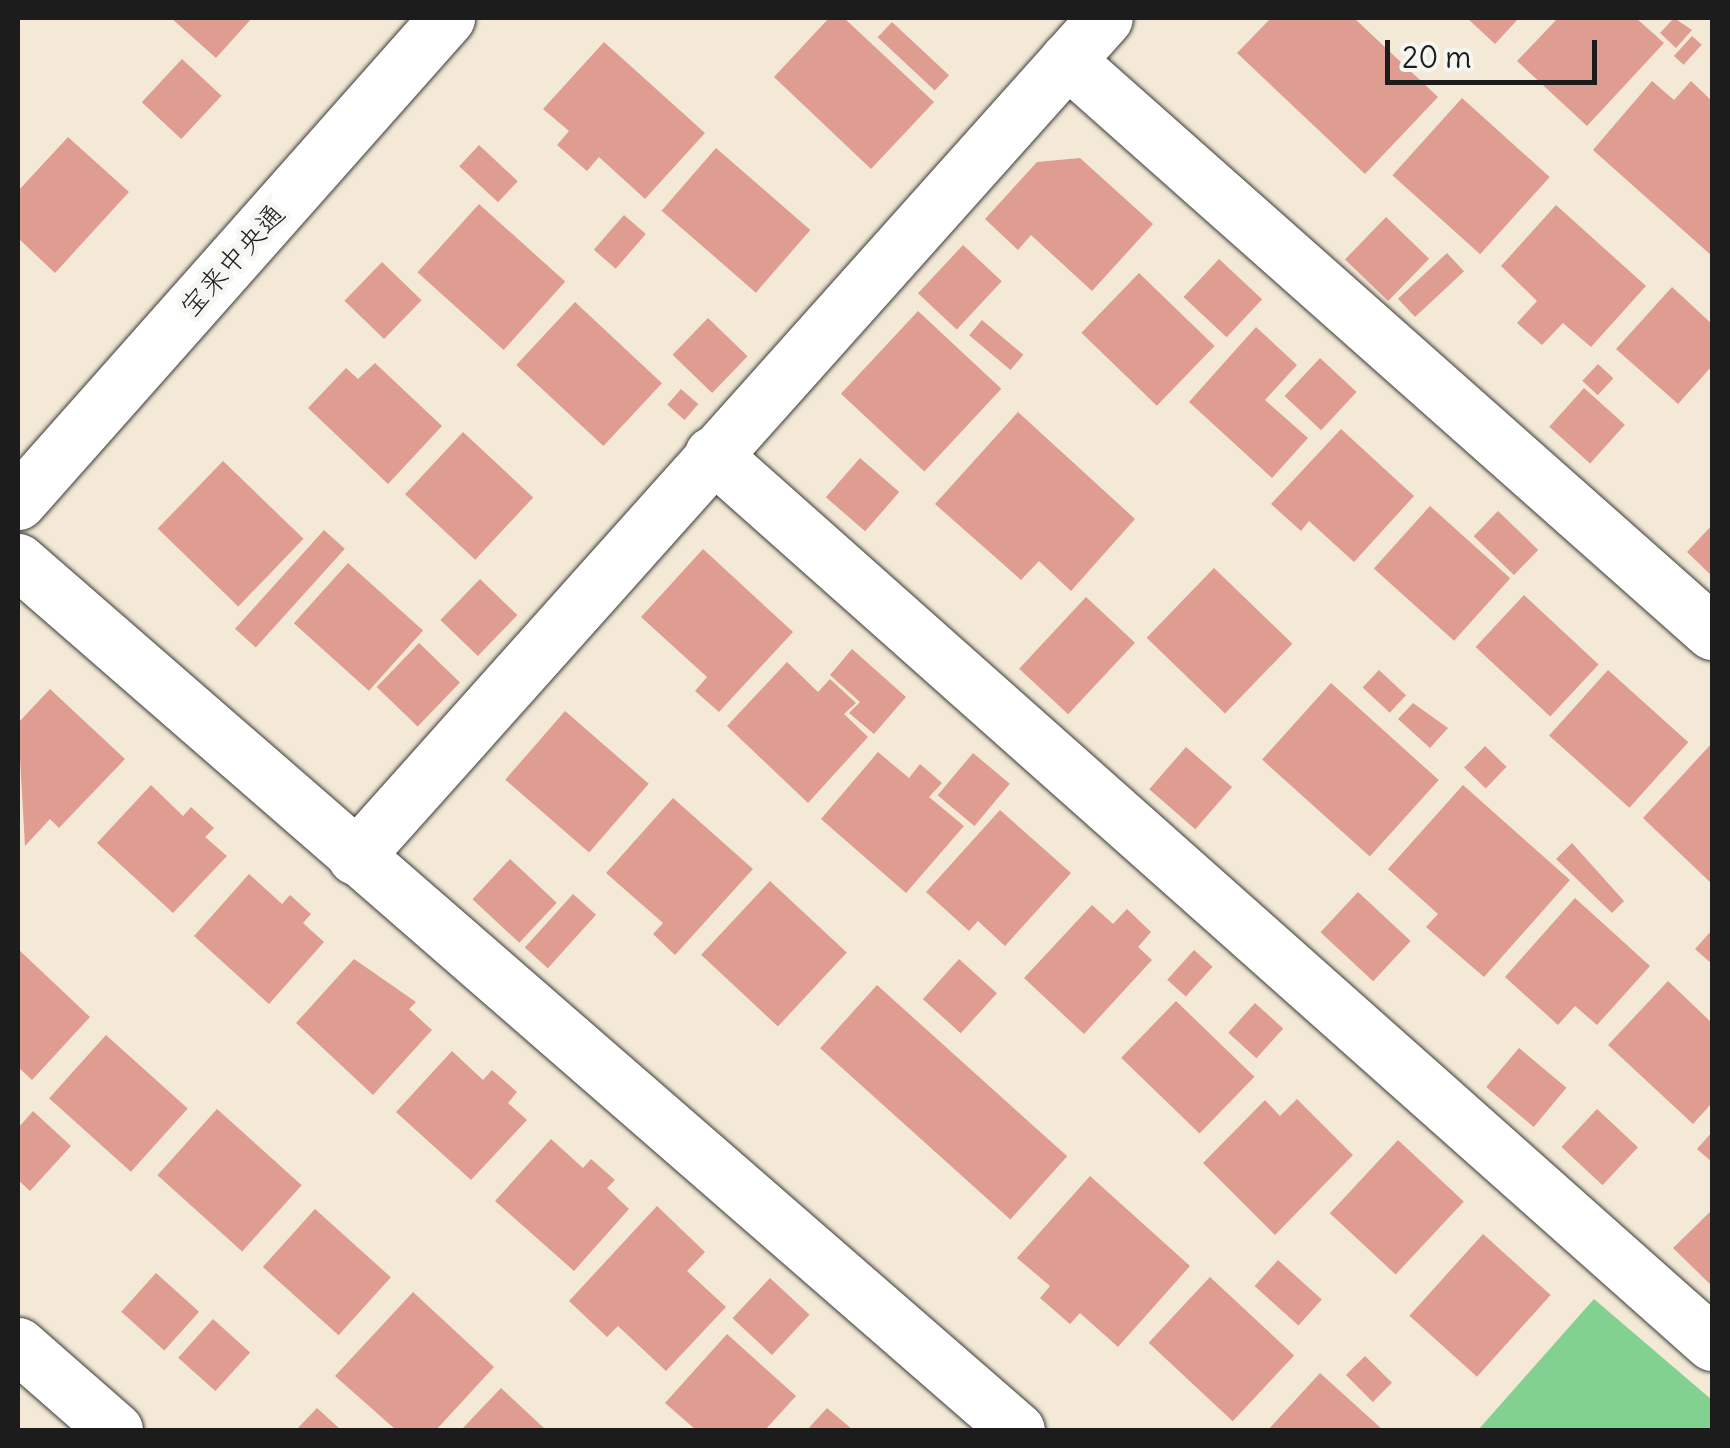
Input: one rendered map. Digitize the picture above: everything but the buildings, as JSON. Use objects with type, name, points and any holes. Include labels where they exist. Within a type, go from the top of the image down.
[{"type":"street","name":"宝来中央通","points":[[18,502],[447,18]]},
{"type":"street","points":[[355,856],[1105,18]]},
{"type":"street","points":[[1067,60],[1712,632]]},
{"type":"street","points":[[712,454],[1712,1343]]},
{"type":"street","points":[[18,561],[1018,1430]]},
{"type":"street","points":[[18,1345],[115,1430]]},
{"type":"green space","points":[[1594,1299],[1712,1400],[1712,1430],[1478,1430]]}]
